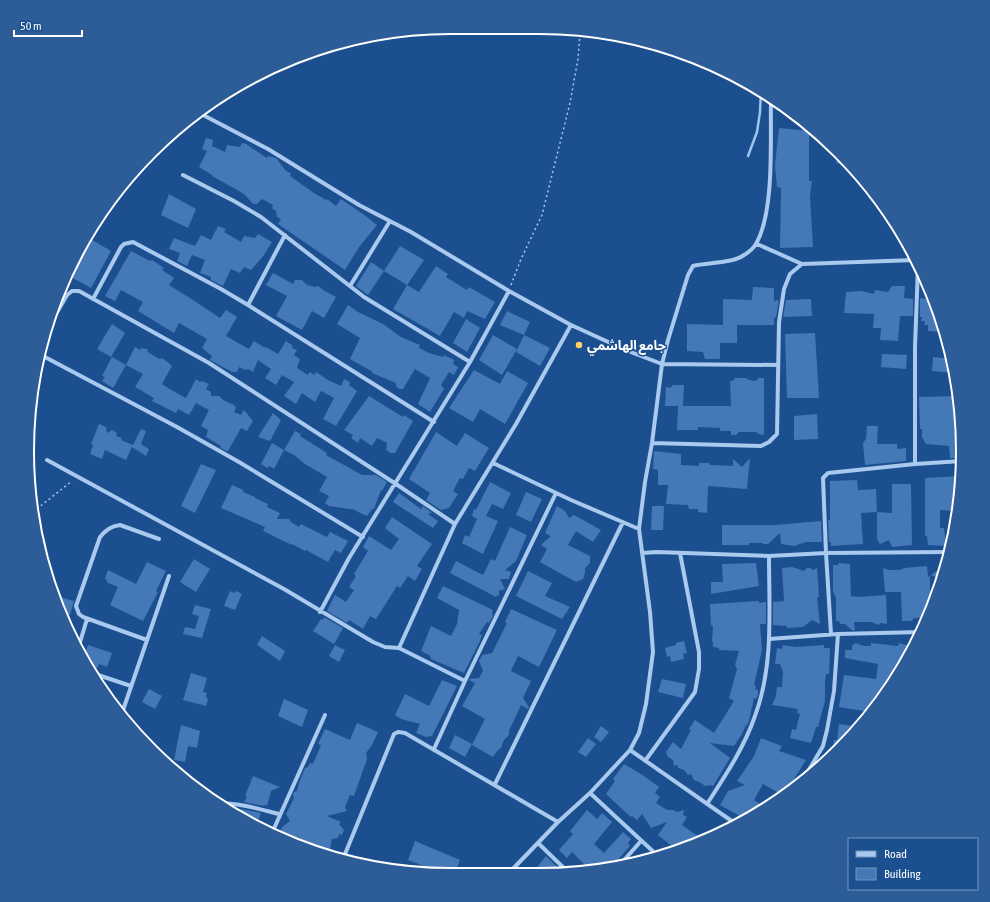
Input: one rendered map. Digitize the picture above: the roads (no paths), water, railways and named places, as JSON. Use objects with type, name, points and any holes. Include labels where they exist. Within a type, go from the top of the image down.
[{"type":"street","points":[[514,868],[558,822],[590,793],[630,750],[639,733],[644,714],[653,652],[650,612],[639,529],[662,364],[688,275],[693,266],[720,263],[744,256],[757,244],[764,223],[767,204],[771,104]]},
{"type":"street","points":[[205,116],[268,149],[359,205],[412,232],[509,291],[571,324],[628,351],[662,364],[778,364]]},
{"type":"street","points":[[183,175],[234,201],[261,217],[364,297],[470,362]]},
{"type":"street","points":[[350,286],[390,221]]},
{"type":"street","points":[[248,305],[285,235]]},
{"type":"street","points":[[93,299],[121,247],[124,244],[133,242],[248,305],[434,422]]},
{"type":"street","points":[[757,244],[802,264],[909,260]]},
{"type":"street","points":[[652,443],[761,446],[769,442],[777,434],[779,322],[784,288],[790,274],[802,264]]},
{"type":"street","points":[[915,464],[915,347],[918,277]]},
{"type":"street","points":[[59,309],[69,292],[76,290],[79,291],[209,363],[455,524]]},
{"type":"street","points":[[320,612],[349,558],[470,362],[509,291]]},
{"type":"street","points":[[399,648],[455,524],[493,463],[571,324]]},
{"type":"street","points":[[45,357],[177,427],[363,537]]},
{"type":"street","points":[[47,460],[284,590],[373,642],[399,648],[465,681]]},
{"type":"street","points":[[831,634],[823,478],[828,473],[956,461]]},
{"type":"street","points":[[493,463],[639,529]]},
{"type":"street","points":[[434,749],[556,492]]},
{"type":"street","points":[[495,784],[623,522]]},
{"type":"street","points":[[147,640],[87,619],[79,614],[77,610],[77,601],[100,537],[104,532],[115,525],[120,525],[159,539]]},
{"type":"street","points":[[642,553],[657,552],[769,556],[826,553],[944,552]]},
{"type":"street","points":[[645,761],[695,692],[699,669],[699,652],[680,553]]},
{"type":"street","points":[[708,804],[735,760],[756,715],[766,673],[769,639],[769,556]]},
{"type":"street","points":[[123,709],[169,576]]},
{"type":"street","points":[[80,642],[87,619]]},
{"type":"street","points":[[769,639],[831,634],[914,632]]},
{"type":"street","points":[[815,764],[823,746],[834,691],[838,634]]},
{"type":"street","points":[[99,675],[131,686]]},
{"type":"street","points":[[274,828],[325,715]]},
{"type":"street","points":[[345,854],[394,734],[398,732],[405,733],[434,749],[558,822]]},
{"type":"street","points":[[630,750],[731,821]]},
{"type":"street","points":[[590,793],[654,852]]},
{"type":"street","points":[[227,803],[250,806],[279,814]]},
{"type":"street","points":[[626,859],[642,841]]},
{"type":"street","points":[[538,843],[563,867]]},
{"type":"waterway","points":[[748,156],[757,132],[761,98]]},
{"type":"place","name":"جامع الهاشمي","points":[[579,345]]}]
